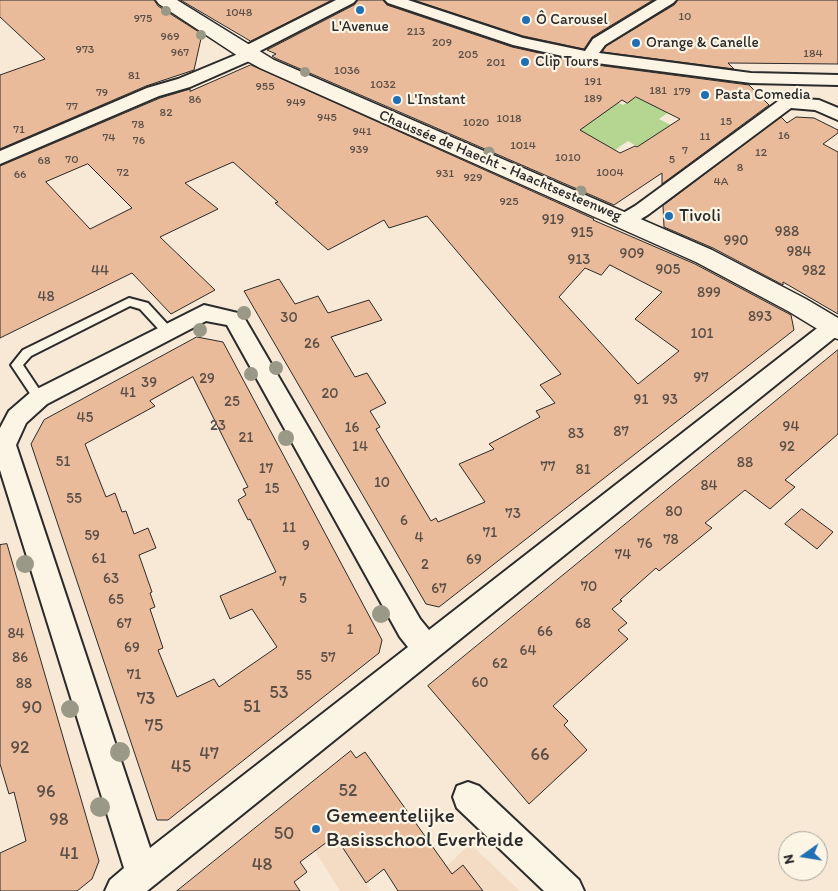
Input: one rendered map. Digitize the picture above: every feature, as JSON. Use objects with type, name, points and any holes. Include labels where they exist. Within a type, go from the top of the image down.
[{"type":"street","name":"Chaussée de Haecht - Haachtsesteenweg","points":[[165,0],[243,51],[340,97],[713,260],[836,328]]},
{"type":"street","points":[[0,158],[153,92],[184,84],[243,51],[348,0]]},
{"type":"street","points":[[393,0],[519,42],[590,57],[697,72],[781,80],[838,80]]},
{"type":"street","points":[[590,57],[599,42],[668,0]]},
{"type":"street","points":[[781,80],[787,103]]},
{"type":"street","points":[[809,80],[819,105]]},
{"type":"street","points":[[625,220],[642,210],[787,103],[819,105],[838,115]]},
{"type":"street","points":[[142,874],[4,445],[17,417],[39,398],[167,331],[204,314],[234,319],[410,628],[427,648]]},
{"type":"street","points":[[121,891],[427,648],[836,328]]},
{"type":"street","points":[[468,798],[568,891]]},
{"type":"lane","points":[[39,398],[17,365],[27,353],[129,302],[144,306],[167,331]]},
{"type":"shaded area","name":"Gemeentelijke Basisschool Everheide","points":[[304,788],[371,891],[340,891],[285,803]]},
{"type":"shaded area","name":"Gemeentelijke Basisschool Everheide","points":[[470,844],[520,891],[407,891],[450,863]]},
{"type":"green space","points":[[354,30],[610,98],[623,105],[636,97],[669,112],[659,119],[671,125],[638,147],[628,141],[615,150]]},
{"type":"building","points":[[0,0],[154,0],[158,6],[202,34],[194,70],[146,86],[0,149],[0,75],[45,59],[0,17]]},
{"type":"building","points":[[181,0],[332,0],[251,41]]},
{"type":"building","points":[[358,0],[383,0],[387,5],[512,47],[589,64],[749,85],[769,105],[662,184],[662,173],[614,205],[275,58],[272,56],[276,54],[267,50],[354,5]],"holes":[[[636,97],[680,119],[637,147],[635,146],[620,153],[580,130],[622,100],[627,103]]]},
{"type":"building","points":[[414,0],[653,0],[592,37],[584,49],[523,36]]},
{"type":"building","points":[[678,0],[838,0],[838,64],[728,63],[734,69],[602,52],[606,46],[674,5]]},
{"type":"building","points":[[251,65],[593,220],[695,264],[791,315],[794,330],[439,607],[426,604],[244,291],[279,279],[295,304],[318,296],[328,313],[369,300],[382,320],[331,337],[355,377],[367,373],[386,403],[370,411],[380,427],[376,429],[431,521],[436,518],[438,522],[485,502],[459,464],[494,449],[489,444],[540,417],[536,411],[555,403],[540,385],[561,374],[427,216],[389,228],[384,220],[328,250],[275,203],[278,202],[233,162],[185,183],[218,209],[160,237],[215,290],[171,314],[132,273],[0,338],[0,166],[160,98],[190,89],[190,91]],"holes":[[[88,164],[132,208],[90,229],[46,182]],[[610,265],[662,292],[635,319],[679,351],[638,384],[559,297],[585,268],[601,275]]]},
{"type":"building","points":[[781,117],[787,123],[796,117],[814,118],[838,130],[838,133],[823,144],[838,152],[838,314],[783,282],[783,285],[713,248],[664,227],[663,206]]},
{"type":"building","points":[[197,337],[223,342],[382,640],[379,653],[168,820],[157,820],[31,444],[44,420]],"holes":[[[193,377],[248,487],[243,489],[246,495],[238,500],[248,520],[250,519],[276,572],[220,596],[230,619],[252,609],[277,647],[219,687],[214,679],[177,697],[158,650],[163,648],[150,609],[155,607],[150,593],[152,592],[139,555],[156,548],[148,528],[134,534],[126,511],[122,512],[115,493],[106,497],[85,444],[155,406],[150,401]]]},
{"type":"building","points":[[838,350],[838,434],[785,480],[795,487],[770,509],[745,490],[705,523],[712,528],[659,571],[656,568],[612,609],[627,623],[618,630],[628,639],[553,706],[568,721],[564,725],[587,750],[529,804],[428,686]]},
{"type":"building","points":[[802,509],[833,532],[817,549],[785,524]]},
{"type":"building","points":[[7,544],[99,861],[92,879],[77,891],[0,891],[0,853],[26,841],[14,792],[9,794],[0,764],[0,545]]},
{"type":"building","points":[[351,751],[356,758],[365,752],[452,874],[463,865],[483,891],[398,891],[384,869],[366,883],[335,836],[300,862],[307,872],[294,882],[300,891],[177,891]]},
{"type":"place","name":"L'Avenue","points":[[360,10]]},
{"type":"place","name":"Ô Carousel","points":[[526,20]]},
{"type":"place","name":"Orange & Canelle","points":[[636,43]]},
{"type":"place","name":"Clip Tours","points":[[525,62]]},
{"type":"place","name":"Pasta Comedia","points":[[705,95]]},
{"type":"place","name":"L'Instant","points":[[397,100]]},
{"type":"place","name":"Tivoli","points":[[669,216]]},
{"type":"place","name":"Gemeentelijke Basisschool Everheide","points":[[316,829]]}]
